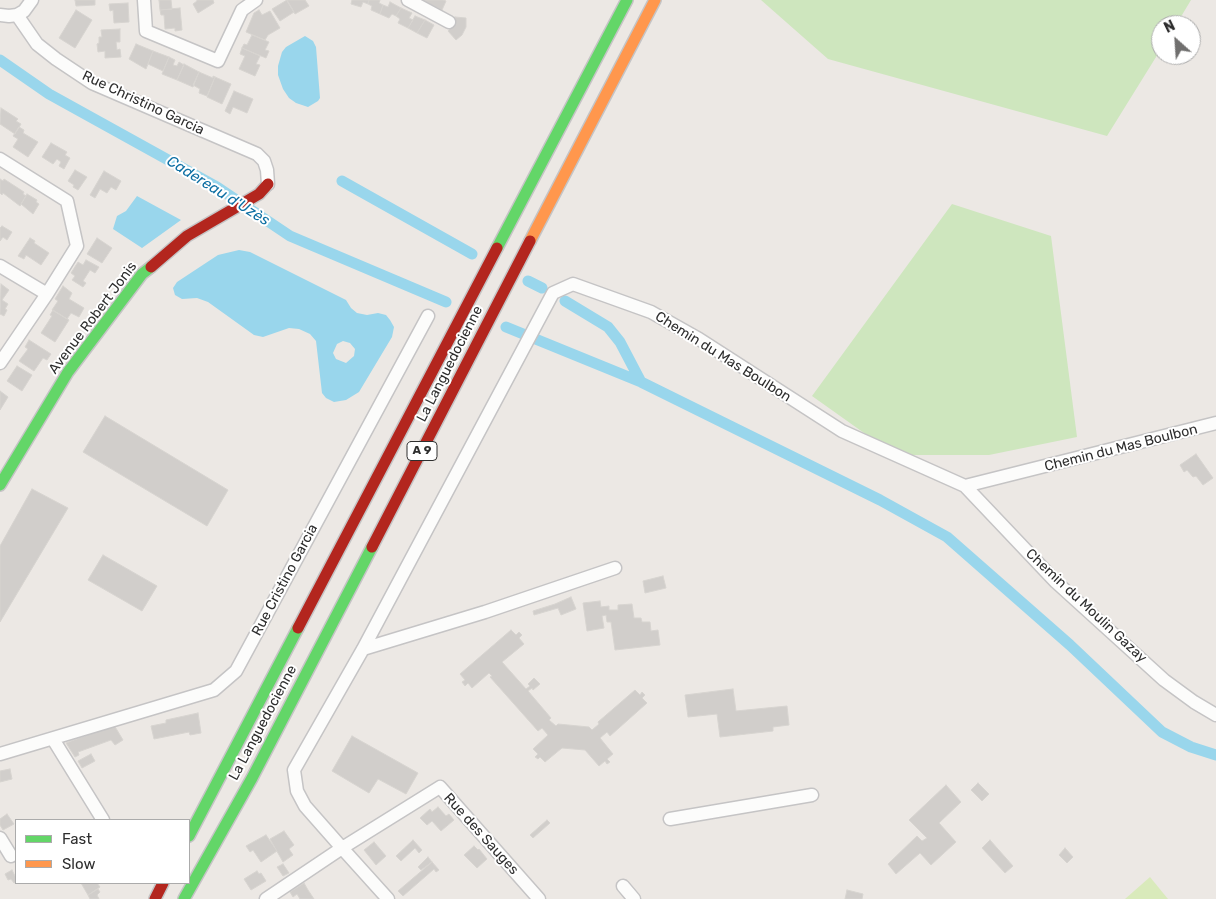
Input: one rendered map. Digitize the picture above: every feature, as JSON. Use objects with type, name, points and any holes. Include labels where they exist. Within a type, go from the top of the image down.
[{"type":"main road","name":"La Languedocienne","points":[[190,834],[627,0]]},
{"type":"main road","name":"La Languedocienne","points":[[184,899],[252,778],[655,0]]},
{"type":"main road","name":"Avenue Robert Jonis","points":[[0,485],[68,372],[142,274],[187,236],[258,194],[268,184]]},
{"type":"main road","points":[[154,899],[162,884]]},
{"type":"street","points":[[0,15],[17,15],[24,11],[32,0]]},
{"type":"street","points":[[144,0],[146,31],[218,61],[242,10],[256,0]]},
{"type":"street","points":[[408,0],[449,22]]},
{"type":"street","name":"Rue Christino Garcia","points":[[17,15],[37,44],[92,83],[257,154],[264,161],[268,184]]},
{"type":"street","points":[[0,159],[67,201],[77,246],[0,363]]},
{"type":"street","points":[[0,266],[47,294]]},
{"type":"street","name":"Chemin du Mas Boulbon","points":[[388,899],[305,806],[296,791],[294,770],[364,650],[553,293],[572,284],[651,312],[699,338],[842,431],[965,486],[1216,423]]},
{"type":"street","name":"Rue Cristino Garcia","points":[[0,754],[214,690],[236,671],[428,316]]},
{"type":"street","name":"Chemin du Moulin Gazay","points":[[965,486],[1056,582],[1164,680],[1216,715]]},
{"type":"street","points":[[364,650],[615,568]]},
{"type":"street","points":[[53,739],[102,819]]},
{"type":"street","name":"Rue des Sauges","points":[[342,848],[440,787],[540,899]]},
{"type":"street","points":[[670,819],[812,795]]},
{"type":"street","points":[[0,838],[11,856]]},
{"type":"street","points":[[266,899],[342,848]]},
{"type":"street","points":[[624,886],[634,899]]},
{"type":"green space","points":[[761,0],[1191,0],[1182,15],[1151,15],[1151,65],[1107,136],[828,59]]},
{"type":"green space","points":[[952,204],[1051,236],[1077,437],[989,455],[895,455],[812,396]]},
{"type":"green space","points":[[1150,877],[1168,899],[1125,899]]},
{"type":"water","points":[[305,36],[313,41],[316,47],[320,98],[308,107],[296,103],[289,98],[283,89],[278,75],[278,66],[282,52],[286,47]]},
{"type":"water","points":[[137,196],[181,220],[142,248],[113,229],[117,216],[126,211]]},
{"type":"water","points":[[239,250],[250,252],[346,300],[357,313],[386,315],[394,327],[392,337],[359,392],[346,400],[334,402],[326,398],[322,393],[316,341],[310,334],[299,329],[289,328],[263,337],[254,335],[208,302],[197,298],[182,299],[175,295],[173,288],[177,282],[218,255]],"holes":[[[343,341],[350,343],[355,349],[354,356],[346,363],[336,359],[333,353],[337,344]]]},
{"type":"building","points":[[75,0],[95,0],[95,5],[76,6]]},
{"type":"building","points":[[159,0],[171,0],[172,9],[160,10]]},
{"type":"building","points":[[197,0],[213,0],[214,3],[198,13],[193,4]]},
{"type":"building","points":[[287,0],[294,12],[280,21],[272,9]]},
{"type":"building","points":[[288,0],[305,0],[309,6],[295,14]]},
{"type":"building","points":[[352,0],[369,0],[368,4],[363,2],[361,7],[351,4]]},
{"type":"building","points":[[369,0],[380,0],[379,3],[383,5],[380,14],[371,10],[372,6],[368,4]]},
{"type":"building","points":[[421,0],[443,0],[446,1],[442,10]]},
{"type":"building","points":[[390,2],[401,8],[396,16],[392,14],[389,18],[380,14],[383,5],[388,7]]},
{"type":"building","points":[[128,3],[129,22],[114,23],[113,10],[110,11],[109,4]]},
{"type":"building","points":[[180,8],[182,30],[175,31],[175,28],[165,29],[164,15],[161,15],[160,10]]},
{"type":"building","points":[[401,8],[412,13],[409,18],[413,20],[408,28],[398,23],[400,19],[396,16]]},
{"type":"building","points":[[76,10],[92,20],[75,48],[59,38]]},
{"type":"building","points":[[259,10],[262,15],[270,11],[280,28],[268,35],[265,40],[246,32],[254,13]]},
{"type":"building","points":[[415,16],[425,20],[417,33],[408,28]]},
{"type":"building","points":[[455,17],[466,18],[466,27],[462,35],[456,40],[448,31],[455,23]]},
{"type":"building","points":[[425,20],[434,25],[427,38],[417,33]]},
{"type":"building","points":[[120,29],[120,42],[116,42],[117,50],[120,49],[121,57],[105,58],[105,51],[98,52],[97,44],[99,43],[99,37],[102,37],[101,30]]},
{"type":"building","points":[[252,35],[269,42],[265,50],[269,51],[266,58],[242,48],[244,44],[247,45]]},
{"type":"building","points":[[136,44],[153,51],[146,69],[129,59]]},
{"type":"building","points":[[242,48],[260,56],[256,64],[260,65],[255,76],[239,69],[245,56],[240,54]]},
{"type":"building","points":[[153,51],[169,57],[163,71],[148,64]]},
{"type":"building","points":[[169,57],[175,60],[173,65],[177,66],[179,62],[184,65],[177,80],[162,74]]},
{"type":"building","points":[[184,64],[199,72],[193,87],[177,80]]},
{"type":"building","points":[[199,72],[213,78],[213,76],[215,77],[207,96],[199,93],[200,89],[193,85]]},
{"type":"building","points":[[215,77],[231,84],[222,104],[207,97]]},
{"type":"building","points":[[234,91],[253,99],[247,113],[233,107],[230,114],[225,111]]},
{"type":"building","points":[[1,108],[18,119],[16,121],[21,124],[15,134],[0,124]]},
{"type":"building","points":[[19,127],[24,130],[23,133],[38,142],[28,157],[13,147],[18,139],[13,136]]},
{"type":"building","points":[[51,143],[67,152],[65,155],[70,158],[64,169],[59,166],[61,162],[57,159],[53,164],[42,157]]},
{"type":"building","points":[[75,170],[87,177],[78,190],[68,181]]},
{"type":"building","points":[[104,171],[121,181],[116,190],[111,187],[107,193],[100,189],[95,198],[90,195]]},
{"type":"building","points":[[0,179],[3,181],[4,179],[24,192],[23,194],[26,196],[20,206],[3,193],[2,195],[0,193]]},
{"type":"building","points":[[27,194],[37,200],[36,202],[39,204],[33,214],[21,204]]},
{"type":"building","points":[[2,226],[12,232],[7,240],[3,237],[0,241],[0,228]]},
{"type":"building","points":[[30,238],[49,253],[41,265],[26,255],[24,259],[18,256]]},
{"type":"building","points":[[97,238],[112,248],[102,263],[87,254]]},
{"type":"building","points":[[86,260],[99,267],[95,273],[90,270],[83,281],[86,283],[83,287],[72,280],[75,276],[71,273],[78,262],[83,265]]},
{"type":"building","points":[[1,284],[9,290],[2,300],[8,304],[4,316],[0,314]]},
{"type":"building","points":[[63,286],[72,293],[69,299],[84,308],[79,317],[71,313],[67,319],[52,310],[58,301],[55,299]]},
{"type":"building","points":[[53,310],[69,320],[55,342],[41,333],[52,316],[50,315]]},
{"type":"building","points":[[29,340],[51,354],[47,360],[43,358],[34,371],[19,361],[28,349],[25,347]]},
{"type":"building","points":[[17,366],[32,375],[22,391],[7,381]]},
{"type":"building","points":[[0,391],[8,397],[0,410]]},
{"type":"building","points":[[105,416],[228,490],[207,526],[83,452]]},
{"type":"building","points":[[1196,454],[1213,478],[1203,485],[1196,476],[1193,477],[1187,470],[1184,472],[1180,465]]},
{"type":"building","points":[[32,489],[68,508],[0,622],[0,546]]},
{"type":"building","points":[[103,555],[157,586],[142,611],[88,580]]},
{"type":"building","points":[[663,576],[666,588],[645,593],[643,581]]},
{"type":"building","points":[[571,597],[576,609],[561,615],[558,608],[534,615],[533,611]]},
{"type":"building","points":[[600,601],[601,607],[609,606],[609,610],[618,610],[618,605],[632,604],[634,618],[641,618],[642,622],[650,622],[651,631],[658,630],[660,645],[615,650],[611,622],[607,622],[606,615],[602,616],[604,628],[587,631],[583,603]]},
{"type":"building","points":[[511,630],[516,635],[519,632],[522,635],[519,638],[524,644],[502,662],[526,689],[534,678],[540,684],[533,690],[532,688],[528,691],[551,718],[549,720],[556,726],[558,724],[589,727],[592,730],[599,724],[598,722],[635,690],[640,695],[642,692],[645,695],[642,698],[647,703],[610,736],[607,732],[600,738],[613,754],[607,759],[610,762],[607,764],[605,761],[599,766],[585,750],[562,748],[545,762],[540,757],[538,759],[535,757],[538,754],[533,749],[548,735],[542,728],[538,731],[490,677],[492,676],[489,673],[472,688],[468,683],[465,686],[462,682],[465,680],[460,674]]},
{"type":"building","points":[[733,689],[736,711],[787,706],[789,725],[773,727],[773,731],[720,737],[717,714],[688,717],[685,695]]},
{"type":"building","points":[[198,713],[201,733],[190,735],[189,732],[154,739],[151,726],[166,723],[166,720]]},
{"type":"building","points":[[114,725],[123,740],[115,745],[111,740],[78,752],[79,755],[75,757],[66,743]]},
{"type":"building","points":[[352,736],[418,773],[406,794],[378,779],[369,793],[332,771]]},
{"type":"building","points":[[91,754],[95,761],[82,768],[78,761]]},
{"type":"building","points":[[10,769],[12,779],[0,782],[0,771]]},
{"type":"building","points":[[978,783],[989,794],[982,801],[971,790]]},
{"type":"building","points":[[946,785],[961,802],[939,823],[956,842],[931,865],[920,853],[896,874],[888,864],[917,836],[922,841],[927,838],[909,820]]},
{"type":"building","points":[[438,807],[446,816],[449,814],[454,820],[441,831],[432,821],[427,825],[420,818],[430,809],[432,812]]},
{"type":"building","points":[[7,814],[14,824],[3,830],[0,825],[0,819]]},
{"type":"building","points":[[547,820],[550,823],[533,838],[530,835]]},
{"type":"building","points":[[284,831],[294,845],[289,849],[293,855],[283,862],[270,839]]},
{"type":"building","points":[[266,835],[277,851],[261,862],[253,850],[250,852],[246,846]]},
{"type":"building","points":[[413,840],[422,850],[419,853],[415,848],[401,861],[396,856]]},
{"type":"building","points":[[990,840],[1013,866],[1005,873],[982,848]]},
{"type":"building","points":[[374,842],[386,856],[376,865],[364,850]]},
{"type":"building","points":[[474,846],[487,859],[477,868],[464,855]]},
{"type":"building","points":[[1065,848],[1073,857],[1067,863],[1059,855]]},
{"type":"building","points":[[428,857],[432,862],[421,870],[418,867]]},
{"type":"building","points":[[432,862],[439,870],[436,872],[434,869],[403,896],[398,891]]},
{"type":"building","points":[[283,864],[289,873],[283,876],[277,867]]},
{"type":"building","points":[[12,870],[15,876],[15,882],[11,879],[8,880],[5,874]]},
{"type":"building","points":[[257,871],[259,874],[261,873],[266,881],[251,890],[244,879]]},
{"type":"building","points":[[304,883],[314,899],[300,899],[297,894],[293,897],[290,892]]},
{"type":"building","points":[[82,884],[98,884],[100,887],[88,895]]},
{"type":"building","points":[[98,889],[100,892],[97,895],[99,899],[90,899],[88,895]]},
{"type":"building","points":[[847,890],[863,894],[862,899],[845,899]]},
{"type":"waterway","name":"Cadereau d'Uzès","points":[[0,60],[49,94],[217,187],[290,236],[446,302]]},
{"type":"waterway","points":[[342,181],[472,254]]},
{"type":"waterway","points":[[528,281],[542,288]]},
{"type":"waterway","points":[[565,301],[608,327],[620,342],[641,382]]},
{"type":"waterway","points":[[506,327],[641,382],[880,500],[947,537],[1070,645],[1162,732],[1191,747],[1216,755]]},
{"type":"traffic: fast","points":[[497,248],[627,0]]},
{"type":"traffic: fast","points":[[0,485],[68,372],[142,274],[151,267]]},
{"type":"traffic: fast","points":[[184,899],[252,778],[372,547]]},
{"type":"traffic: fast","points":[[190,834],[298,628]]},
{"type":"traffic: slow","points":[[530,241],[655,0]]},
{"type":"traffic: jam","points":[[151,267],[187,236],[259,194],[268,184]]},
{"type":"traffic: jam","points":[[372,547],[530,241]]},
{"type":"traffic: jam","points":[[298,628],[497,248]]},
{"type":"traffic: jam","points":[[155,899],[162,884]]}]
